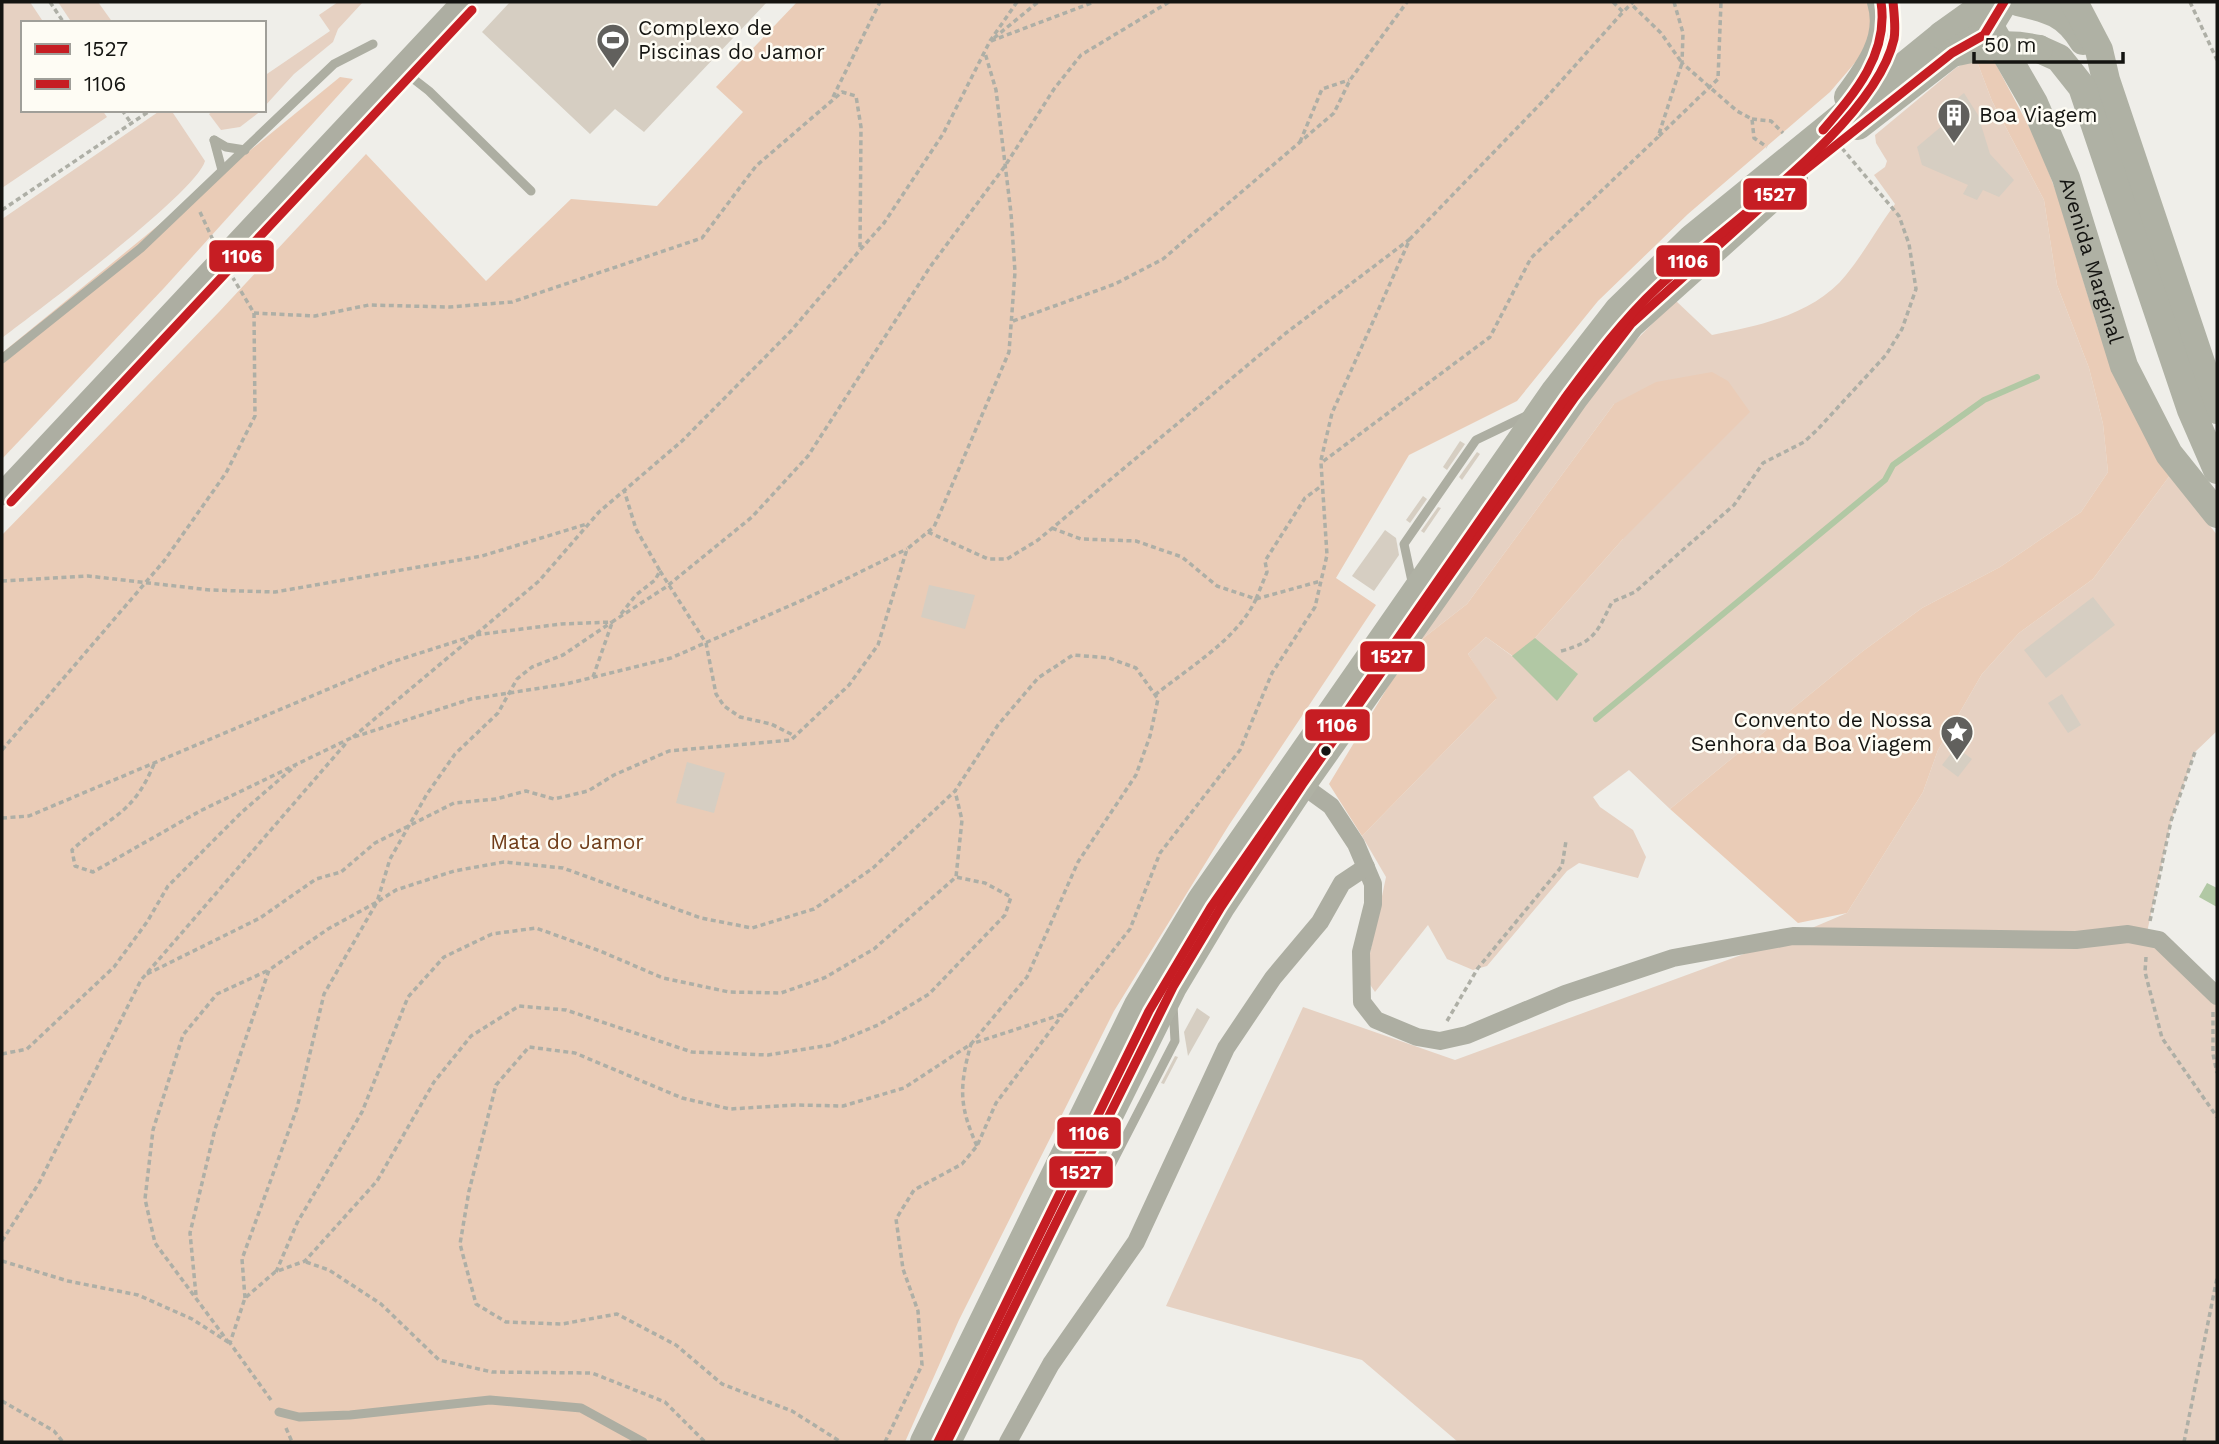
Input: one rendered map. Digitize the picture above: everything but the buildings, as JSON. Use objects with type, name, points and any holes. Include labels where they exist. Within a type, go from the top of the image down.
[{"type":"main road","points":[[924,1442],[1138,1005],[1201,901],[1543,408],[1618,310],[1692,238],[1792,155],[1831,136],[1870,68],[1882,39],[1885,15],[1881,2]]},
{"type":"main road","name":"Avenida Marginal","points":[[1972,2],[2008,55],[2034,103],[2066,178],[2124,366],[2169,454],[2217,514]]},
{"type":"main road","points":[[947,1442],[1173,987],[1221,907],[1302,785],[1574,397],[1631,324],[1781,189],[1831,136],[1947,44],[1984,35],[2003,2]]},
{"type":"main road","points":[[2018,2],[2048,9],[2073,23],[2106,80]]},
{"type":"main road","points":[[2074,2],[2099,50],[2106,80],[2217,410]]},
{"type":"main road","points":[[1947,44],[2015,44],[2039,49],[2059,58],[2082,86],[2191,410],[2217,470]]},
{"type":"street","points":[[2,494],[463,2]]},
{"type":"street","points":[[1302,785],[1331,806],[1356,844],[1373,884],[1373,904],[1362,952],[1362,1002],[1377,1020],[1417,1037],[1440,1041],[1467,1035],[1565,993],[1673,958],[1793,936],[2076,940],[2128,934],[2159,940],[2215,994]]},
{"type":"street","points":[[1007,1442],[1051,1364],[1136,1242],[1226,1048],[1273,978],[1320,922],[1342,883],[1366,867]]},
{"type":"lane","points":[[2,359],[115,270],[334,64],[373,44]]},
{"type":"lane","points":[[402,70],[531,191]]},
{"type":"lane","points":[[222,170],[214,140],[226,147],[245,150]]},
{"type":"lane","points":[[279,1412],[299,1417],[350,1415],[490,1400],[581,1408],[643,1442]]},
{"type":"path","points":[[50,2],[63,21]]},
{"type":"path","points":[[832,101],[880,2]]},
{"type":"path","points":[[2,1239],[39,1183],[106,1045],[147,974],[351,738],[539,581],[589,523],[682,441],[791,331],[884,223],[943,134],[990,41],[1017,2]]},
{"type":"path","points":[[990,41],[1038,2]]},
{"type":"path","points":[[990,41],[1094,2]]},
{"type":"path","points":[[230,1343],[245,1298],[242,1259],[297,1108],[324,994],[377,902],[390,859],[455,754],[498,713],[517,679],[531,667],[563,655],[603,632],[612,622],[668,585],[752,517],[808,456],[930,267],[1005,166],[1054,89],[1081,55],[1169,2]]},
{"type":"path","points":[[1013,321],[1115,284],[1163,259],[1334,113],[1350,80],[1407,2]]},
{"type":"path","points":[[1612,2],[1623,12]]},
{"type":"path","points":[[1658,136],[1682,63],[1683,33],[1674,2]]},
{"type":"path","points":[[1321,463],[1490,337],[1531,258],[1718,79],[1721,2]]},
{"type":"path","points":[[2190,2],[2217,60]]},
{"type":"path","points":[[928,531],[988,559],[1007,559],[1052,528],[1286,333],[1410,239],[1546,98],[1632,3],[1661,33],[1682,63],[1710,88],[1752,119],[1771,121],[1792,155]]},
{"type":"path","points":[[154,764],[144,788],[119,817],[72,849],[75,866],[93,872],[200,811],[351,738],[471,699],[593,677],[671,659],[806,599],[907,549],[933,527],[1009,352],[1013,321],[1015,272],[1005,166],[996,90],[985,51]]},
{"type":"path","points":[[1299,144],[1322,89],[1350,80]]},
{"type":"path","points":[[254,313],[315,316],[369,305],[449,307],[512,302],[702,238],[756,166],[842,92],[856,96],[861,127],[860,250]]},
{"type":"path","points":[[123,112],[131,123]]},
{"type":"path","points":[[2,210],[149,112]]},
{"type":"path","points":[[1752,119],[1754,138],[1792,155]]},
{"type":"path","points":[[1561,651],[1584,645],[1600,626],[1612,602],[1635,592],[1734,505],[1763,463],[1804,442],[1817,430],[1886,355],[1902,329],[1916,289],[1906,235],[1899,216],[1831,136]]},
{"type":"path","points":[[2,750],[146,583],[226,473],[255,416],[254,313],[222,261],[193,198]]},
{"type":"path","points":[[885,1442],[922,1365],[918,1311],[903,1269],[896,1219],[914,1190],[962,1164],[977,1146],[996,1103],[1130,929],[1160,853],[1240,750],[1272,673],[1315,607],[1327,555],[1321,463],[1332,413],[1410,239]]},
{"type":"path","points":[[1155,695],[1216,647],[1250,613],[1267,572],[1265,561],[1305,498],[1322,486]]},
{"type":"path","points":[[624,490],[636,529],[706,643],[716,694],[724,706],[740,717],[771,724],[795,736]]},
{"type":"path","points":[[2,582],[88,576],[210,590],[275,592],[482,556],[589,523]]},
{"type":"path","points":[[1052,528],[1082,539],[1136,541],[1182,557],[1217,586],[1256,599],[1321,581]]},
{"type":"path","points":[[147,974],[260,918],[316,879],[341,872],[375,843],[407,830],[454,803],[496,799],[526,791],[554,799],[588,791],[614,775],[669,751],[740,742],[791,740],[849,685],[878,645],[907,549]]},
{"type":"path","points":[[618,619],[636,595],[655,580],[660,571]]},
{"type":"path","points":[[2,818],[29,816],[392,662],[475,635],[561,624],[612,622]]},
{"type":"path","points":[[593,677],[612,622]]},
{"type":"path","points":[[279,1412],[196,1295],[155,1243],[145,1199],[153,1130],[183,1035],[217,994],[269,970],[328,929],[396,890],[454,871],[504,862],[563,868],[701,918],[752,928],[814,909],[873,868],[955,791],[998,725],[1038,678],[1073,654],[1108,657],[1136,668],[1158,699],[1150,736],[1136,775],[1078,862],[1027,976],[971,1044],[963,1074],[963,1115],[977,1146]]},
{"type":"path","points":[[2,1054],[27,1049],[114,967],[147,922],[168,886],[242,812],[299,763]]},
{"type":"path","points":[[275,1272],[298,1223],[362,1112],[408,998],[444,957],[492,934],[536,928],[663,978],[729,992],[781,993],[824,978],[874,949],[956,877],[962,820],[955,791]]},
{"type":"path","points":[[1440,1041],[1438,1032],[1461,1000],[1478,968],[1562,866],[1566,841]]},
{"type":"path","points":[[245,1298],[275,1272],[305,1261],[377,1181],[434,1082],[471,1035],[519,1006],[566,1010],[692,1052],[768,1055],[830,1045],[878,1025],[929,994],[1004,915],[1011,897],[985,883],[956,877]]},
{"type":"path","points":[[196,1295],[190,1233],[215,1129],[269,970]]},
{"type":"path","points":[[2215,994],[2213,1054],[2217,1073]]},
{"type":"path","points":[[841,1442],[792,1411],[722,1384],[676,1345],[617,1314],[562,1324],[506,1322],[476,1304],[460,1244],[469,1191],[496,1084],[529,1047],[575,1054],[682,1098],[730,1110],[795,1105],[843,1106],[904,1088],[971,1044],[1063,1014]]},
{"type":"path","points":[[2,1261],[68,1281],[138,1295],[192,1319],[230,1343]]},
{"type":"path","points":[[305,1261],[329,1270],[381,1304],[439,1360],[492,1372],[592,1373],[665,1402],[705,1442]]},
{"type":"path","points":[[2185,1442],[2217,1278]]},
{"type":"path","points":[[2,1401],[54,1431],[63,1442]]},
{"type":"shaded area","points":[[2,2],[30,2],[43,21],[21,21],[21,112],[103,112],[107,117],[2,188]]},
{"type":"shaded area","points":[[58,2],[98,2],[112,21],[71,21]]},
{"type":"shaded area","points":[[338,2],[363,2],[338,29],[333,42],[294,74],[266,105],[266,75],[330,31],[319,15]]},
{"type":"shaded area","points":[[1976,59],[1992,101],[2044,200],[2057,285],[2089,368],[2103,424],[2108,472],[2081,512],[2000,567],[1922,608],[1863,651],[1670,809],[1629,770],[1593,797],[1600,807],[1633,830],[1646,857],[1638,878],[1579,863],[1567,871],[1487,966],[1473,970],[1447,959],[1428,925],[1375,992],[1365,977],[1386,877],[1362,836],[1496,699],[1468,654],[1486,637],[1512,656],[1535,638],[1623,539],[1614,404],[1467,604],[1412,647],[1618,359],[1675,300],[1712,335],[1767,322],[1802,309],[1819,300],[1846,275],[1895,204],[1874,175],[1885,167],[1887,161],[1876,143],[1875,135],[1957,67]]},
{"type":"shaded area","points":[[158,112],[172,112],[205,161],[195,177],[146,224],[2,338],[2,219]]},
{"type":"shaded area","points":[[259,112],[240,127],[221,130],[209,114]]},
{"type":"shaded area","points":[[2171,474],[2217,535],[2217,731],[2195,752],[2171,821],[2146,937],[2217,996],[2217,1442],[1458,1442],[1362,1360],[1166,1306],[1303,1007],[1455,1060],[1793,936],[1847,913],[1923,792],[1938,750],[1982,674],[2019,633],[2093,579]]},
{"type":"shaded area","points":[[1535,638],[1578,674],[1557,701],[1512,656]]},
{"type":"shaded area","points":[[2207,883],[2217,888],[2217,907],[2199,897]]},
{"type":"green space","name":"Mata do Jamor","points":[[797,2],[1871,2],[1873,19],[1865,51],[1830,92],[1688,214],[1598,301],[1517,401],[1409,455],[1336,578],[1376,605],[1229,825],[1114,1011],[959,1320],[905,1442],[2,1442],[2,535],[219,312],[366,154],[486,281],[571,199],[657,206],[743,112],[716,87]]},
{"type":"green space","points":[[1992,57],[2037,142],[2057,194],[2099,332],[2135,413],[2171,474],[2093,579],[2019,633],[1982,674],[1938,750],[1923,792],[1847,913],[1798,923],[1670,809],[1863,651],[1922,608],[2000,567],[2081,512],[2108,472],[2103,424],[2089,368],[2057,285],[2044,200],[1992,101],[1976,59]]},
{"type":"green space","points":[[340,77],[353,79],[164,288],[2,459],[2,353]]},
{"type":"green space","points":[[1712,372],[1728,381],[1750,412],[1623,539],[1535,638],[1514,657],[1486,637],[1468,654],[1497,698],[1362,836],[1329,784],[1412,647],[1467,604],[1614,404],[1656,382]]},
{"type":"waterway","points":[[1596,719],[1885,480],[1893,465],[1984,400],[2037,377]]},
{"type":"transit line","name":"1527","points":[[1823,130],[1858,87],[1875,56],[1880,39],[1881,2]]},
{"type":"transit line","name":"1106","points":[[938,1442],[1149,1011],[1211,907],[1565,398],[1609,341],[1657,288],[1793,173],[1828,140],[1858,106],[1881,72],[1894,39],[1893,2]]},
{"type":"transit line","name":"1527","points":[[947,1442],[1173,987],[1221,907],[1302,785],[1575,397],[1631,324],[1781,189],[1952,53],[1984,35],[2004,2]]},
{"type":"transit line","name":"1106","points":[[11,502],[472,10]]},
{"type":"place","name":"Complexo de Piscinas do Jamor","points":[[613,70]]},
{"type":"place","name":"Boa Viagem","points":[[1954,145]]},
{"type":"place","name":"Convento de Nossa Senhora da Boa Viagem","points":[[1957,762]]}]
